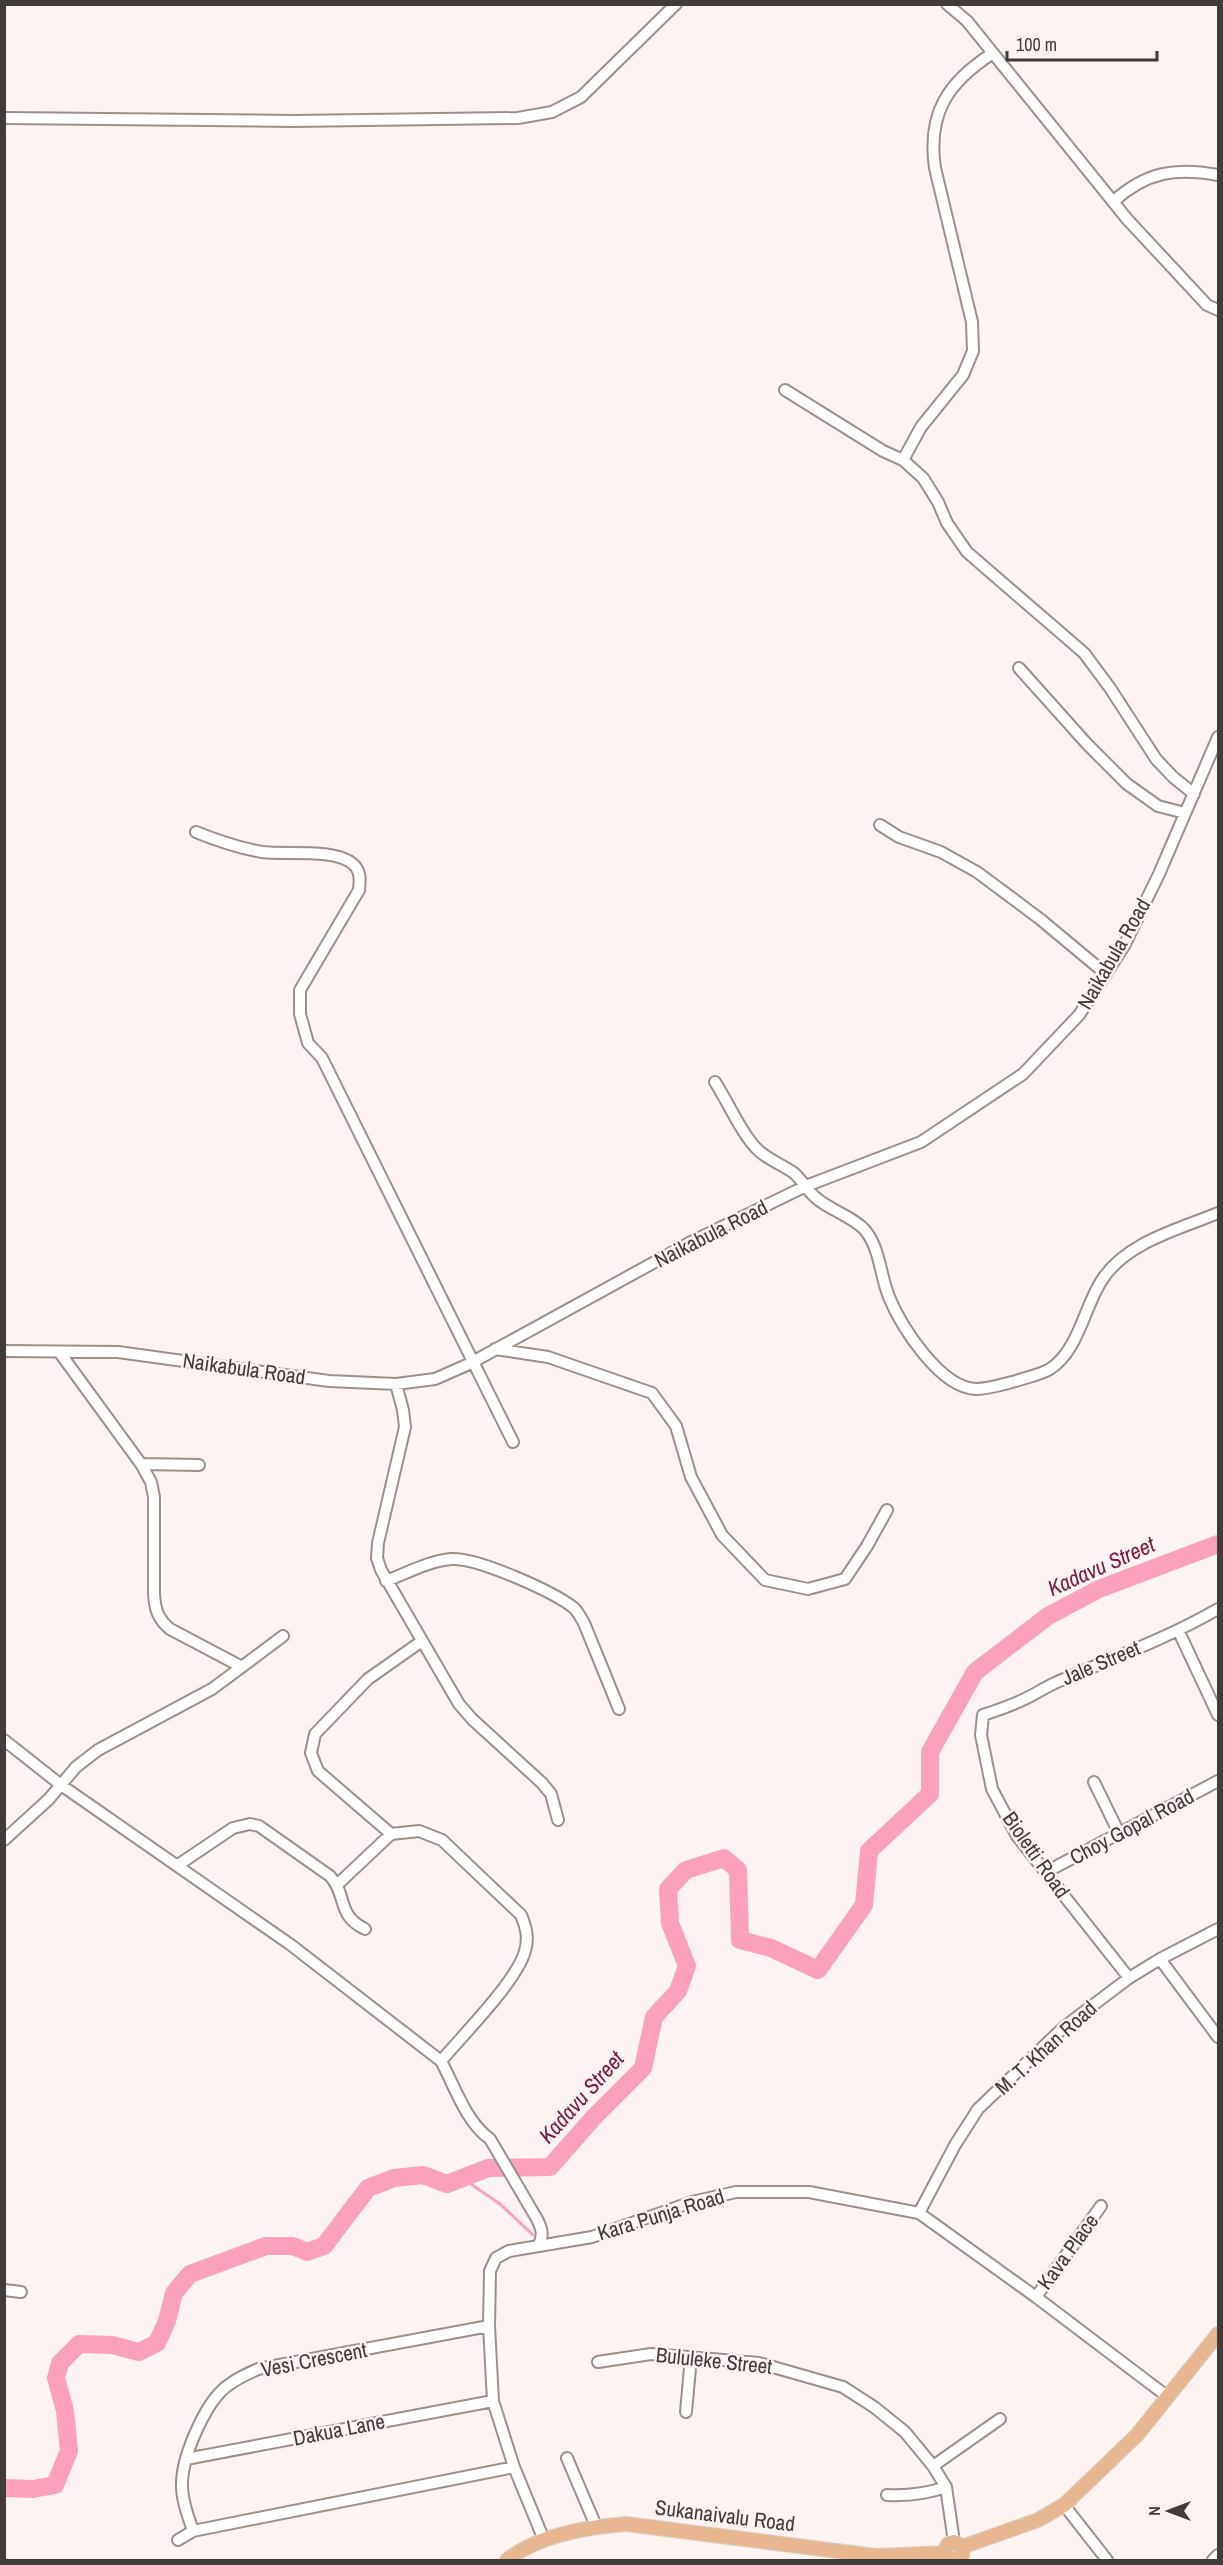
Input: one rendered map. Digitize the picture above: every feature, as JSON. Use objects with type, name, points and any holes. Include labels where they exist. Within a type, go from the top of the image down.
[{"type":"main road","points":[[951,2558],[962,2556],[958,2545],[1038,2520],[1064,2505],[1137,2435],[1218,2334]]},
{"type":"main road","name":"Sukanaivalu Road","points":[[507,2560],[544,2540],[596,2526],[632,2525],[876,2556],[951,2558]]},
{"type":"street","points":[[4,118],[294,121],[518,118],[552,112],[581,97],[676,4]]},
{"type":"street","points":[[947,4],[967,21],[1127,219],[1207,305],[1218,310]]},
{"type":"street","points":[[903,460],[921,427],[963,375],[973,351],[972,322],[935,168],[933,144],[938,112],[947,94],[969,68],[993,53]]},
{"type":"street","points":[[1114,201],[1133,185],[1152,176],[1183,171],[1218,175]]},
{"type":"street","points":[[785,390],[883,451],[903,460],[929,486],[939,502],[947,523],[967,552],[1084,653],[1106,681],[1156,759],[1194,794]]},
{"type":"street","points":[[1019,668],[1087,744],[1127,784],[1158,806],[1185,813]]},
{"type":"street","name":"Naikabula Road","points":[[4,1351],[118,1352],[329,1381],[396,1384],[435,1379],[473,1362],[693,1241],[806,1186],[921,1142],[1023,1074],[1079,1015],[1124,946],[1218,737]]},
{"type":"street","points":[[880,825],[899,837],[942,852],[977,872],[1040,919],[1106,974]]},
{"type":"street","points":[[196,832],[227,844],[264,852],[334,856],[353,864],[360,875],[360,890],[300,990],[300,1014],[308,1043],[322,1058],[513,1442]]},
{"type":"street","points":[[715,1082],[759,1151],[795,1174],[813,1196],[862,1228],[873,1241],[888,1295],[911,1339],[930,1361],[947,1375],[962,1385],[975,1389],[998,1386],[1050,1369],[1063,1358],[1102,1280],[1115,1265],[1128,1253],[1218,1213]]},
{"type":"street","points":[[495,1349],[548,1357],[652,1393],[676,1426],[691,1477],[722,1535],[765,1580],[808,1589],[845,1579],[887,1510]]},
{"type":"street","points":[[60,1353],[141,1464],[151,1482],[154,1497],[154,1594],[158,1615],[170,1629],[242,1667]]},
{"type":"street","points":[[396,1384],[404,1410],[405,1427],[378,1543],[377,1558],[386,1581],[466,1712],[551,1794],[558,1820]]},
{"type":"street","points":[[141,1464],[199,1465]]},
{"type":"street","points":[[386,1581],[431,1563],[465,1559],[484,1564],[563,1601],[576,1611],[584,1623],[619,1709]]},
{"type":"street","name":"Jale Street","points":[[983,1715],[1018,1702],[1052,1684],[1162,1637],[1179,1632],[1218,1609]]},
{"type":"street","points":[[1179,1632],[1218,1715]]},
{"type":"street","points":[[4,1840],[25,1823],[76,1767],[98,1750],[212,1689],[283,1636]]},
{"type":"street","points":[[391,1834],[318,1771],[312,1760],[311,1747],[315,1734],[368,1679],[422,1641]]},
{"type":"street","name":"Bioletti Road","points":[[983,1715],[981,1735],[992,1789],[1017,1836],[1129,1978]]},
{"type":"street","points":[[4,1740],[61,1785],[291,1945],[441,2061],[472,2120],[490,2139],[542,2229],[542,2239],[538,2246]]},
{"type":"street","name":"Choy Gopal Road","points":[[1046,1872],[1218,1781]]},
{"type":"street","points":[[1094,1782],[1119,1833]]},
{"type":"street","points":[[178,1865],[233,1828],[250,1824],[259,1826],[330,1876],[338,1884],[346,1916],[354,1924],[365,1929]]},
{"type":"street","points":[[338,1884],[391,1834],[419,1831],[442,1840],[521,1915],[526,1927],[525,1952],[509,1981],[441,2061]]},
{"type":"street","name":"M. T. Khan Road","points":[[919,2213],[955,2145],[978,2109],[1064,2027],[1129,1978],[1218,1929]]},
{"type":"street","points":[[1160,1959],[1218,2037]]},
{"type":"street","name":"Kara Punja Road","points":[[544,2540],[514,2467],[493,2401],[489,2326],[490,2271],[496,2258],[509,2251],[592,2236],[692,2202],[736,2192],[809,2192],[919,2213],[1036,2297],[1168,2397]]},
{"type":"street","name":"Kava Place","points":[[1036,2297],[1101,2206]]},
{"type":"street","points":[[4,2290],[21,2292]]},
{"type":"street","name":"Vesi Crescent","points":[[193,2531],[185,2508],[181,2483],[186,2459],[206,2412],[228,2385],[258,2368],[489,2326]]},
{"type":"street","name":"Bululeke Street","points":[[598,2362],[651,2354],[759,2363],[843,2387],[874,2407],[905,2432],[933,2466],[946,2487],[958,2545]]},
{"type":"street","points":[[686,2412],[691,2357]]},
{"type":"street","name":"Dakua Lane","points":[[186,2459],[493,2401]]},
{"type":"street","points":[[933,2466],[1000,2419]]},
{"type":"street","points":[[567,2458],[596,2526]]},
{"type":"street","points":[[178,2540],[193,2531],[514,2467]]},
{"type":"street","points":[[887,2495],[908,2496],[946,2487]]},
{"type":"street","points":[[1064,2505],[1107,2560]]},
{"type":"street","points":[[1213,2560],[1218,2555]]},
{"type":"waterway","name":"Kadavu Street","points":[[4,2488],[33,2489],[55,2485],[69,2451],[65,2411],[56,2378],[60,2363],[79,2344],[112,2345],[139,2352],[157,2343],[167,2321],[174,2293],[190,2274],[266,2246],[293,2246],[307,2252],[324,2246],[368,2188],[394,2178],[423,2175],[447,2184],[488,2168],[550,2167],[595,2116],[643,2068],[654,2017],[678,1991],[687,1966],[670,1923],[668,1889],[686,1870],[724,1858],[738,1870],[740,1940],[771,1948],[818,1970],[864,1905],[869,1851],[930,1794],[930,1752],[975,1672],[1048,1616],[1099,1589],[1218,1544]]},
{"type":"waterway","points":[[462,2178],[500,2204],[533,2235]]}]
